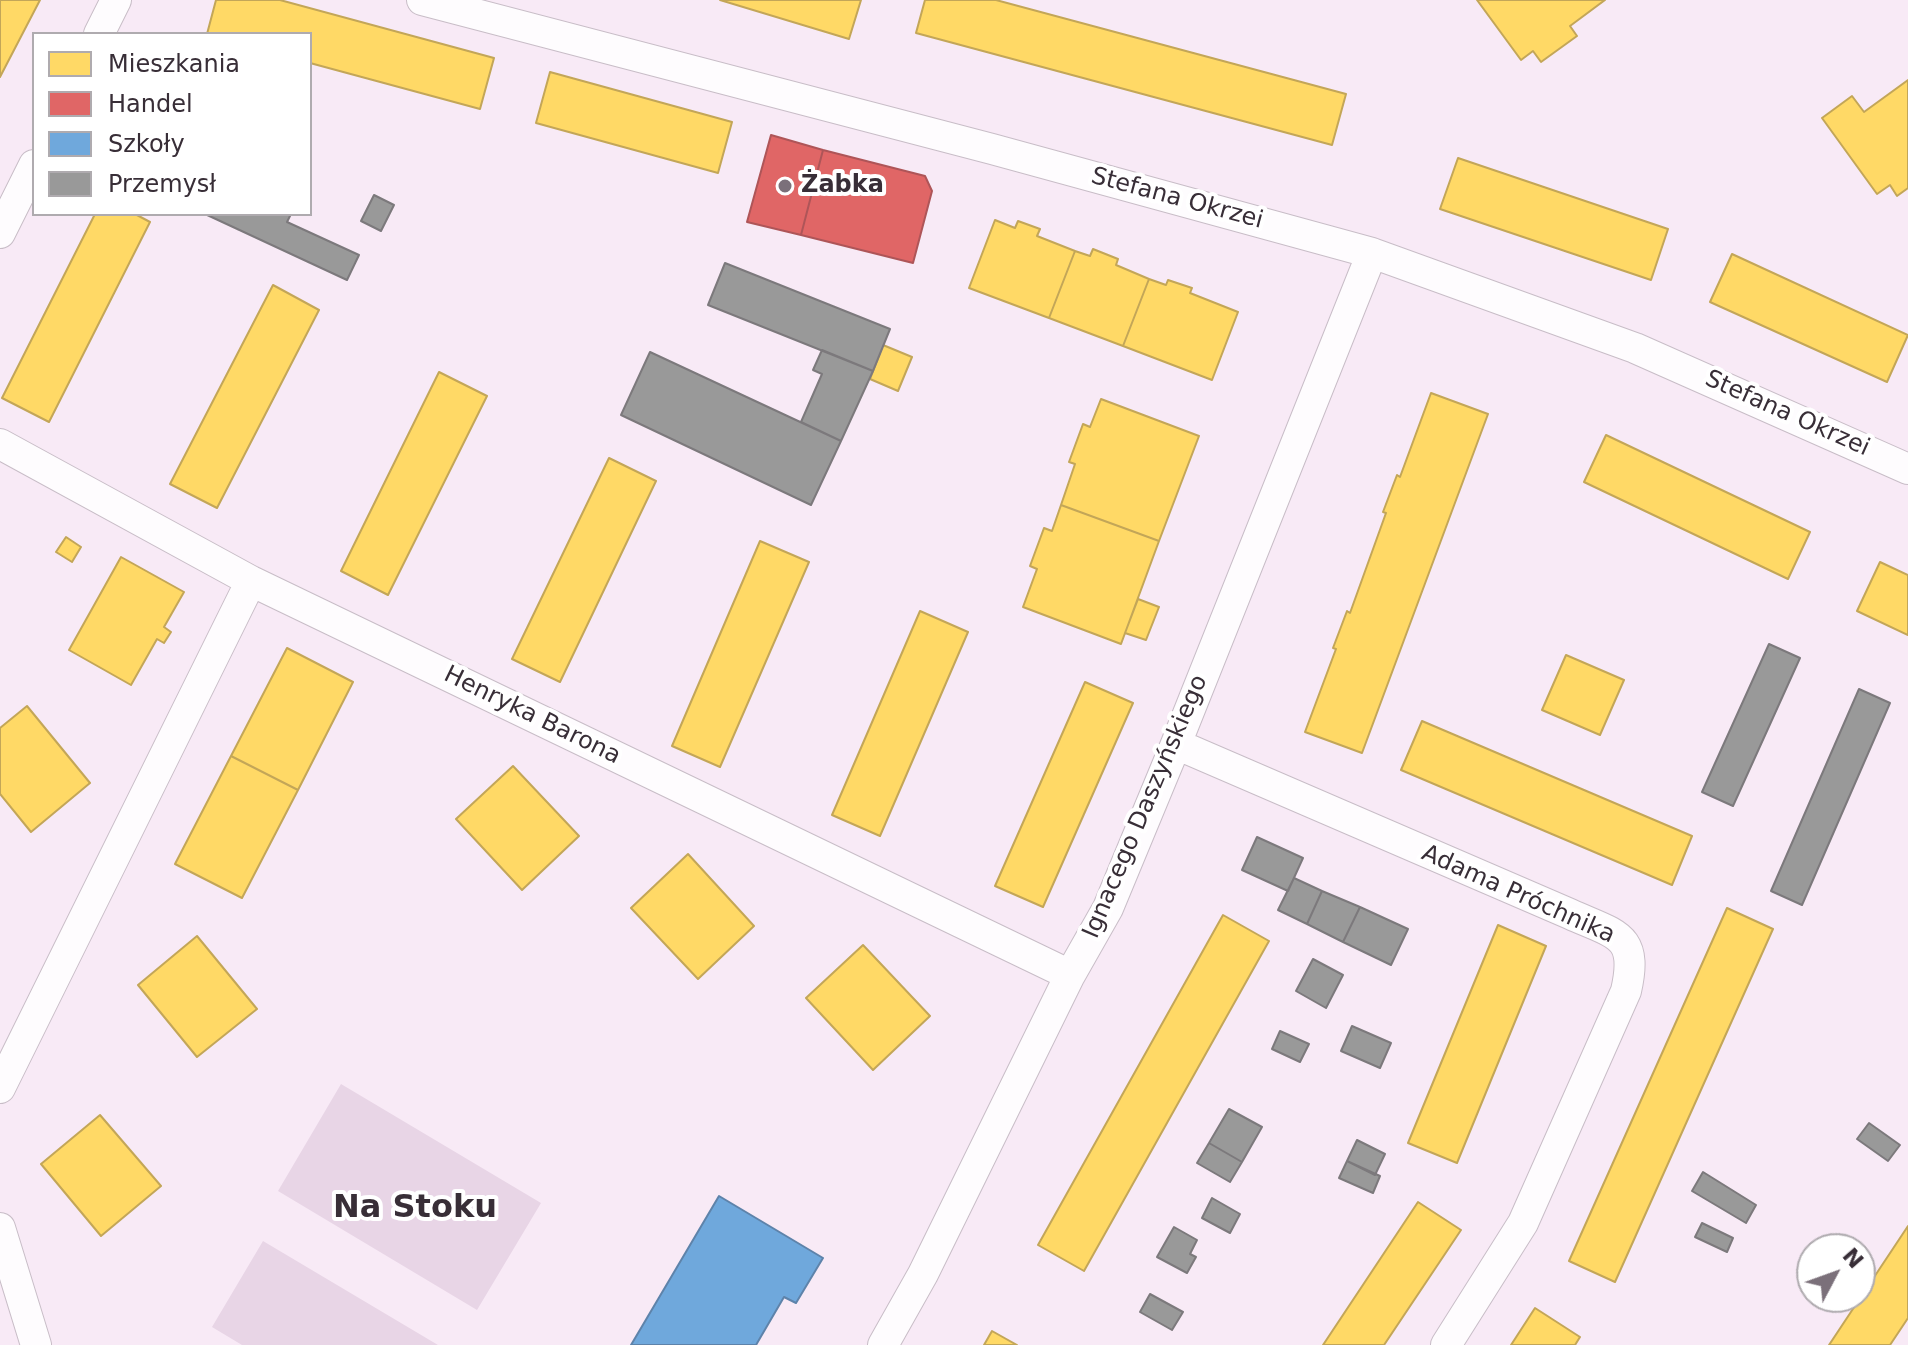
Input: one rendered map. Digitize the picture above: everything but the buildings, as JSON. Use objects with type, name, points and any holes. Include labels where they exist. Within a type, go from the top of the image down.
[{"type":"street","points":[[100,32],[116,0]]},
{"type":"street","name":"Stefana Okrzei","points":[[422,0],[962,141],[1372,253],[1635,348],[1908,469]]},
{"type":"street","points":[[0,233],[32,169]]},
{"type":"street","name":"Ignacego Daszyńskiego","points":[[883,1345],[923,1274],[1070,975],[1108,908],[1372,253]]},
{"type":"street","name":"Henryka Barona","points":[[0,444],[251,581],[1070,975]]},
{"type":"street","points":[[0,1088],[251,581]]},
{"type":"street","name":"Adama Próchnika","points":[[1176,744],[1591,924],[1620,939],[1629,949],[1632,963],[1626,991],[1523,1223],[1446,1345]]},
{"type":"street","points":[[0,1228],[36,1345]]},
{"type":"shaded area","points":[[341,1084],[541,1203],[477,1310],[278,1191]]},
{"type":"shaded area","points":[[263,1241],[438,1345],[242,1345],[212,1327]]},
{"type":"place","name":"Żabka","points":[[785,186]]},
{"type":"district","name":"Na Stoku","points":[[415,1209]]}]
